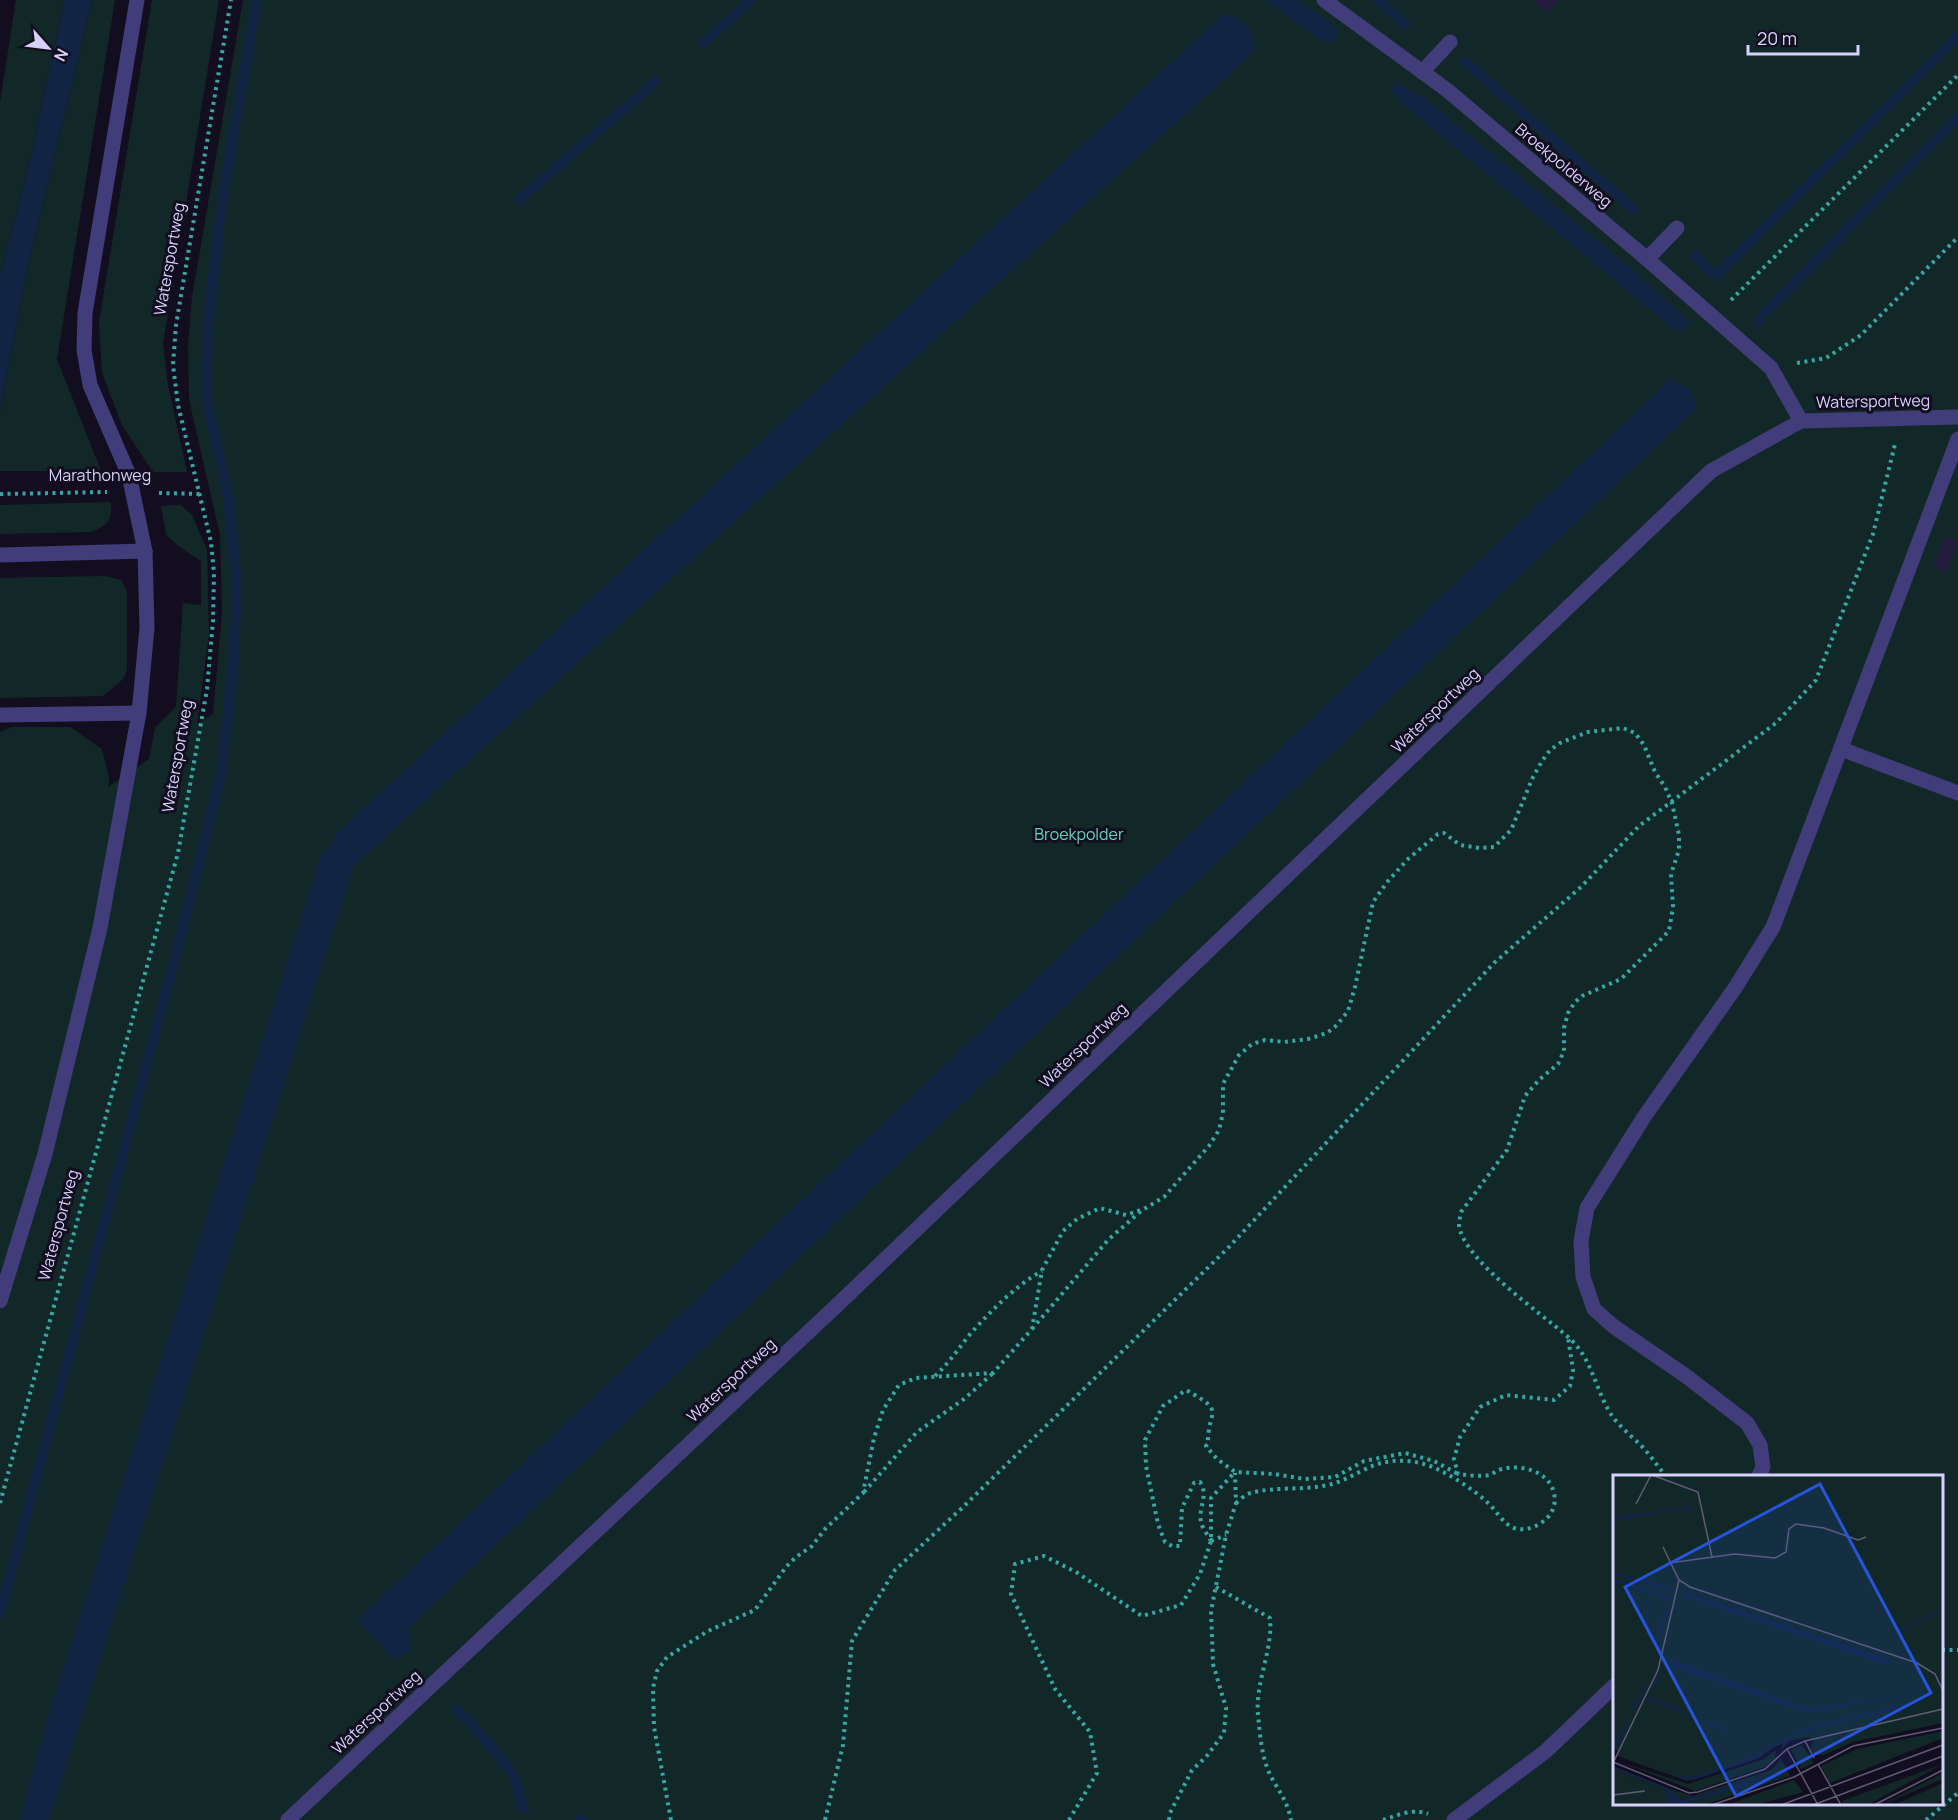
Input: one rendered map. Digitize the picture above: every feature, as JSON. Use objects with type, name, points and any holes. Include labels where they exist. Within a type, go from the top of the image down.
[{"type":"street","name":"Watersportweg","points":[[0,1301],[45,1154],[100,928],[139,713],[147,628],[145,552],[129,475],[90,385],[84,350],[85,313],[137,0]]},
{"type":"street","name":"Broekpolderweg","points":[[1324,0],[1447,90],[1647,259],[1771,368],[1801,421]]},
{"type":"street","points":[[1422,72],[1450,42]]},
{"type":"street","points":[[1647,259],[1677,228]]},
{"type":"street","name":"Watersportweg","points":[[288,1820],[833,1309],[1711,471],[1801,421],[1958,417]]},
{"type":"street","points":[[1760,1475],[1763,1467],[1760,1445],[1747,1423],[1686,1376],[1613,1326],[1594,1309],[1583,1277],[1581,1241],[1587,1208],[1644,1117],[1735,988],[1773,927],[1958,439]]},
{"type":"street","points":[[0,555],[145,552]]},
{"type":"street","points":[[0,715],[139,713]]},
{"type":"street","points":[[1840,749],[1958,793]]},
{"type":"street","points":[[1454,1820],[1546,1751],[1613,1687]]},
{"type":"path","name":"Watersportweg","points":[[0,1503],[178,853],[207,689],[213,621],[211,542],[178,405],[173,365],[176,325],[231,0]]},
{"type":"path","points":[[1712,316],[1747,287],[1958,75]]},
{"type":"path","points":[[1771,368],[1826,358],[1861,335],[1958,237]]},
{"type":"path","points":[[825,1820],[843,1745],[852,1641],[895,1570],[962,1508],[1228,1248],[1494,963],[1581,887],[1640,826],[1776,723],[1816,680],[1873,534],[1901,418]]},
{"type":"path","name":"Marathonweg","points":[[0,494],[134,492],[201,494]]},
{"type":"path","points":[[671,1820],[654,1727],[653,1688],[657,1671],[667,1657],[708,1631],[755,1610],[786,1567],[812,1546],[825,1529],[863,1493],[917,1432],[964,1399],[993,1373],[1108,1240],[1144,1209],[1164,1197],[1209,1146],[1219,1130],[1223,1113],[1223,1084],[1239,1055],[1252,1044],[1265,1040],[1284,1042],[1308,1039],[1327,1033],[1337,1025],[1348,1011],[1373,902],[1408,858],[1438,834],[1444,833],[1460,845],[1479,848],[1494,847],[1511,830],[1533,777],[1550,750],[1560,743],[1588,732],[1623,728],[1635,733],[1644,745],[1655,772],[1672,803],[1679,835],[1679,850],[1671,874],[1673,907],[1669,931],[1621,979],[1581,996],[1575,1002],[1568,1013],[1564,1028],[1564,1051],[1558,1064],[1525,1096],[1507,1150],[1461,1212],[1459,1223],[1466,1242],[1487,1270],[1575,1343],[1588,1363],[1609,1410],[1628,1434],[1648,1452],[1665,1475]]},
{"type":"path","points":[[1032,1329],[1042,1270],[1063,1231],[1077,1219],[1100,1208],[1126,1215],[1144,1209]]},
{"type":"path","points":[[934,1377],[951,1361],[971,1334],[1022,1282],[1042,1270]]},
{"type":"path","points":[[1458,1474],[1454,1459],[1460,1437],[1480,1407],[1506,1395],[1554,1400],[1570,1386],[1573,1370],[1568,1336]]},
{"type":"path","points":[[863,1493],[874,1437],[883,1410],[899,1385],[916,1378],[993,1373]]},
{"type":"path","points":[[1211,1541],[1201,1522],[1204,1497],[1200,1482],[1194,1483],[1182,1508],[1180,1546],[1172,1546],[1165,1542],[1158,1524],[1146,1466],[1145,1440],[1163,1406],[1186,1390],[1208,1402],[1213,1412],[1213,1419],[1206,1446],[1217,1459],[1235,1473],[1274,1474],[1305,1479],[1335,1477],[1364,1461],[1405,1453],[1434,1461],[1458,1474],[1473,1476],[1491,1474],[1502,1469],[1529,1469],[1547,1480],[1554,1490],[1555,1503],[1553,1511],[1547,1518],[1534,1527],[1517,1529],[1508,1524],[1490,1504],[1460,1482],[1421,1463],[1400,1460],[1383,1462],[1353,1477],[1331,1484],[1249,1493],[1236,1503]]},
{"type":"path","points":[[1169,1820],[1170,1813],[1192,1770],[1206,1757],[1224,1733],[1226,1708],[1213,1664],[1211,1611],[1226,1536],[1236,1503],[1235,1473]]},
{"type":"path","points":[[1069,1820],[1097,1773],[1090,1732],[1055,1689],[1011,1594],[1015,1564],[1044,1556],[1076,1572],[1142,1616],[1181,1605],[1200,1574],[1211,1541],[1211,1498],[1235,1473]]},
{"type":"path","points":[[1211,1541],[1226,1536]]},
{"type":"path","points":[[1216,1587],[1270,1618],[1271,1630],[1258,1711],[1262,1748],[1269,1771],[1286,1801],[1291,1820]]},
{"type":"path","points":[[1926,1820],[1958,1793]]},
{"type":"path","points":[[1383,1820],[1420,1810],[1436,1817]]},
{"type":"green space","points":[[16,0],[65,0],[28,169],[0,277],[0,102]]},
{"type":"green space","points":[[92,0],[115,0],[57,359],[101,471],[0,471],[0,410],[27,269]]},
{"type":"green space","points":[[152,0],[219,0],[163,344],[168,385],[187,472],[153,472],[122,425],[102,373],[99,322]]},
{"type":"green space","name":"Broekpolder","points":[[243,0],[1958,0],[1958,1820],[0,1820],[0,732],[12,727],[70,727],[102,749],[109,777],[108,787],[149,759],[155,728],[176,706],[183,603],[201,605],[201,561],[178,546],[166,534],[161,506],[181,505],[192,515],[207,550],[209,634],[197,724],[213,714],[222,612],[220,535],[189,400],[188,344],[192,297]]},
{"type":"green space","points":[[111,502],[108,522],[91,532],[0,534],[0,505]]},
{"type":"green space","points":[[105,576],[121,580],[127,592],[127,670],[123,679],[103,696],[0,698],[0,578]]},
{"type":"water","points":[[65,0],[92,0],[27,269],[0,410],[0,277],[28,169]]},
{"type":"water","points":[[1265,0],[1297,0],[1331,23],[1338,32],[1336,39],[1330,44],[1321,40]]},
{"type":"water","points":[[1224,14],[1238,19],[1248,27],[1253,37],[1254,52],[354,865],[49,1820],[20,1820],[45,1727],[320,859],[338,832]]},
{"type":"water","points":[[1397,83],[1424,98],[1624,263],[1689,321],[1682,331],[1672,328],[1404,105],[1391,89]]},
{"type":"water","points":[[1671,379],[1691,391],[1697,408],[408,1628],[411,1648],[395,1660],[357,1620]]},
{"type":"building","points":[[1534,0],[1559,0],[1546,13]]},
{"type":"building","points":[[1946,536],[1958,541],[1946,572],[1933,567]]},
{"type":"waterway","points":[[0,1613],[175,958],[221,774],[234,659],[237,581],[227,491],[206,397],[208,321],[223,195],[257,0]]},
{"type":"waterway","points":[[703,43],[751,0]]},
{"type":"waterway","points":[[1378,0],[1405,24]]},
{"type":"waterway","points":[[1694,255],[1716,276],[1958,36]]},
{"type":"waterway","points":[[1465,62],[1634,210]]},
{"type":"waterway","points":[[519,200],[656,81]]},
{"type":"waterway","points":[[1758,323],[1763,314],[1958,117]]},
{"type":"waterway","points":[[456,1709],[479,1732],[513,1774],[524,1809]]}]
